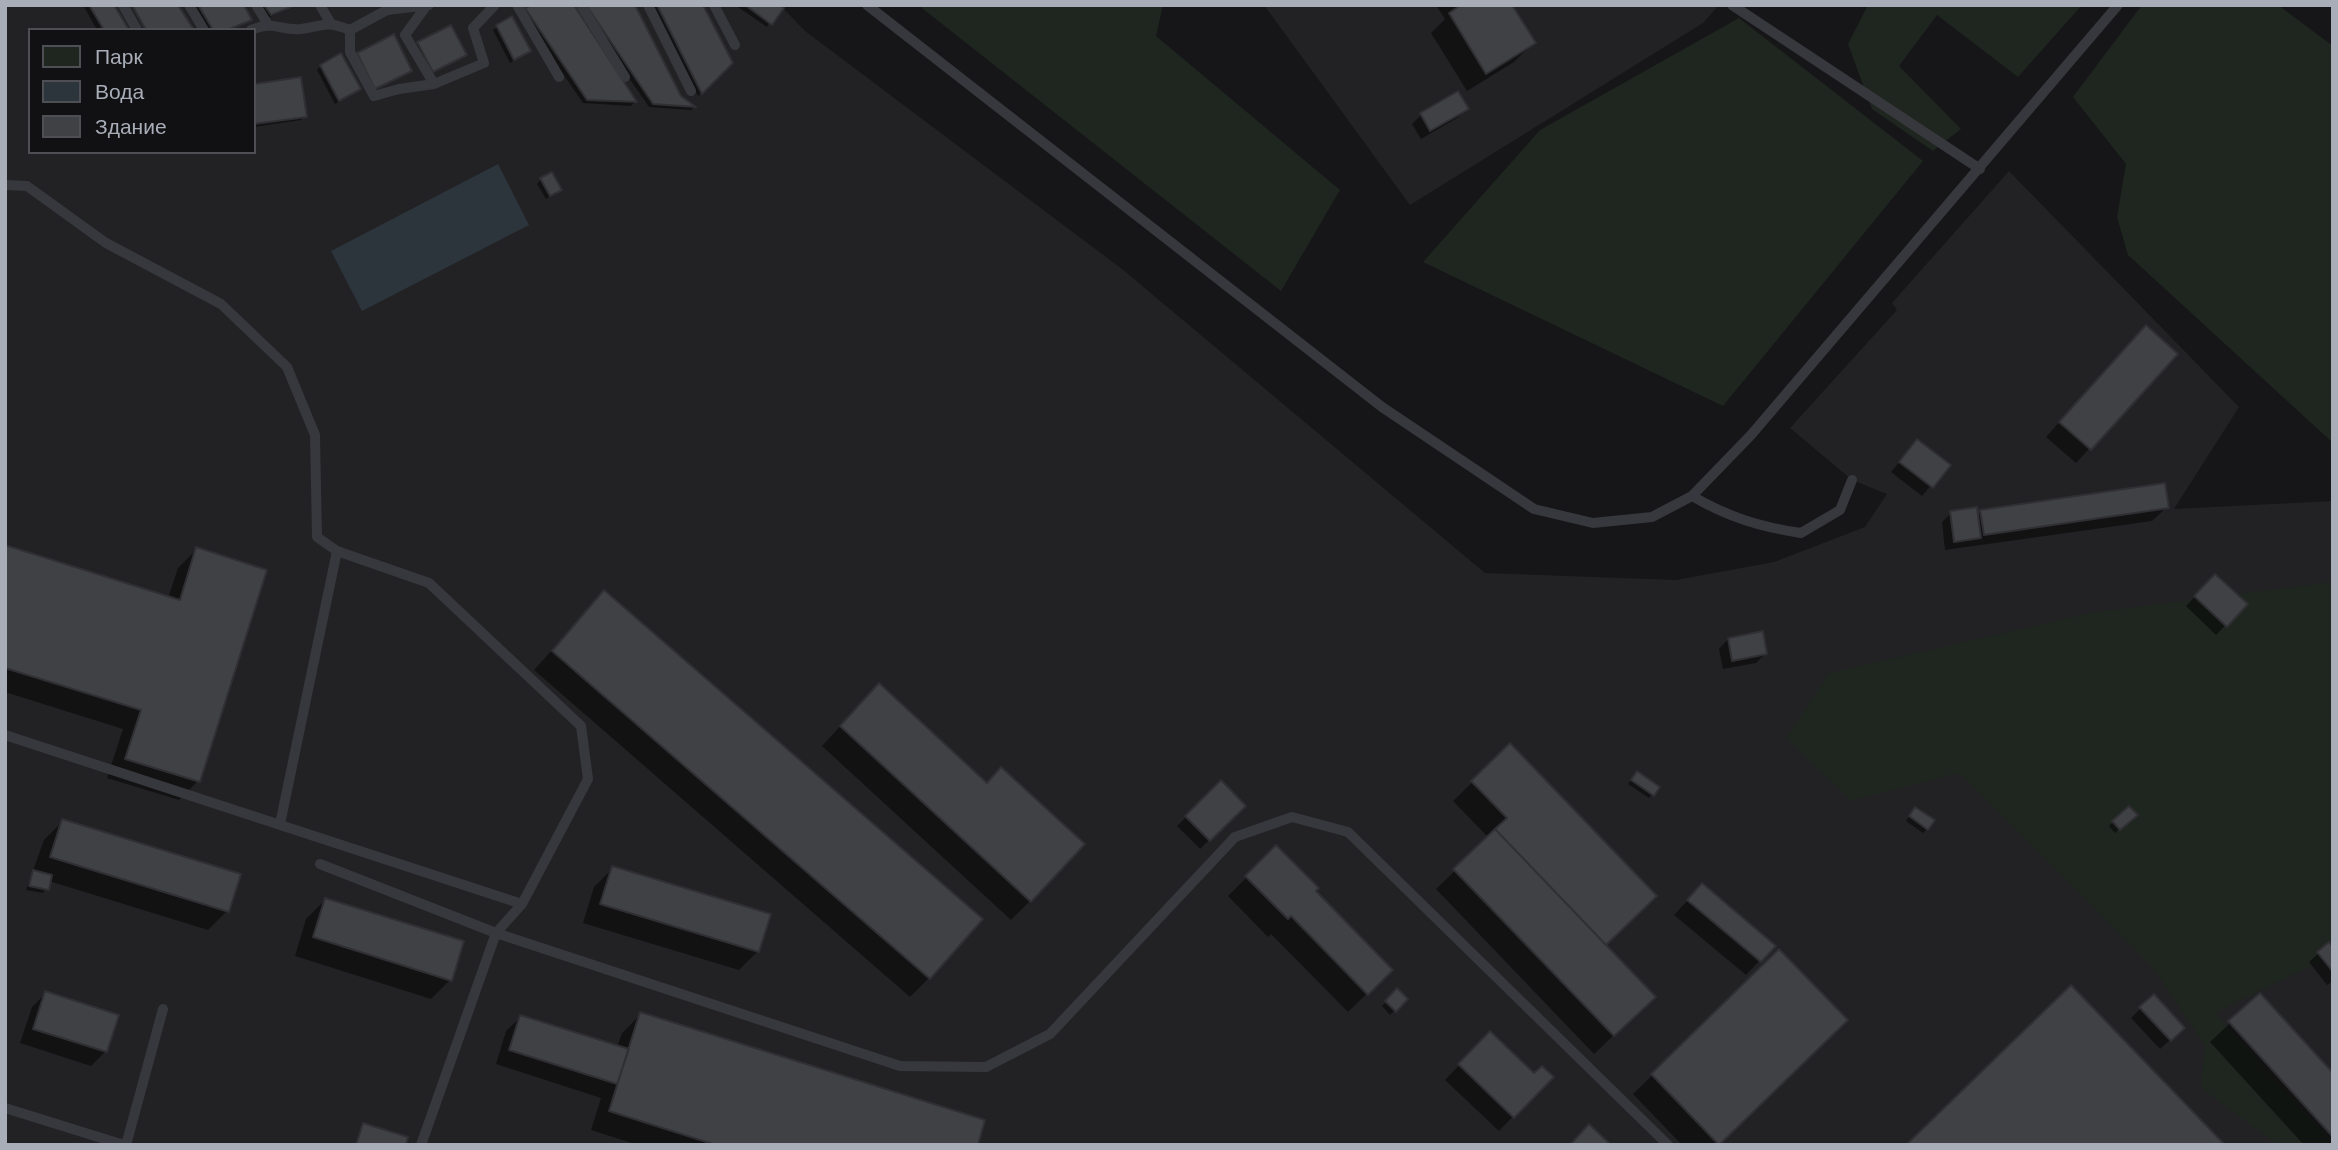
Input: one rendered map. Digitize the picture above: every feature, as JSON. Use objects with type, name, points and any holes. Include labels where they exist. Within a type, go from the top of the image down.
[{"type":"lane","points":[[123,5],[137,28]]},
{"type":"lane","points":[[189,5],[203,28]]},
{"type":"lane","points":[[256,5],[267,23]]},
{"type":"lane","points":[[320,5],[330,22]]},
{"type":"lane","points":[[350,30],[386,8],[427,5]]},
{"type":"lane","points":[[427,5],[405,34],[434,84]]},
{"type":"lane","points":[[350,30],[350,52],[374,96],[434,84],[484,63],[473,28],[495,5]]},
{"type":"lane","points":[[517,5],[559,77]]},
{"type":"lane","points":[[581,5],[625,78]]},
{"type":"lane","points":[[648,5],[691,91]]},
{"type":"lane","points":[[714,5],[735,45]]},
{"type":"lane","points":[[867,5],[1382,407],[1534,509],[1593,523],[1652,517],[1692,496],[1751,435],[2118,5]]},
{"type":"lane","points":[[1732,5],[1980,169]]},
{"type":"lane","points":[[256,28],[267,23],[298,29],[330,22],[350,30]]},
{"type":"lane","points":[[5,185],[27,186],[106,243],[221,304],[287,367],[314,435],[317,537],[337,551],[429,583],[581,726],[588,779],[522,904],[496,933],[421,1145]]},
{"type":"lane","points":[[1692,496],[1726,516],[1759,527],[1801,533],[1840,510],[1852,480]]},
{"type":"lane","points":[[280,824],[337,551]]},
{"type":"lane","points":[[5,735],[522,904]]},
{"type":"lane","points":[[320,864],[496,933],[900,1066],[986,1067],[1050,1034],[1235,837],[1292,817],[1349,832],[1668,1145]]},
{"type":"lane","points":[[5,1108],[125,1145],[163,1009]]},
{"type":"shaded area","points":[[5,5],[780,5],[805,31],[1122,269],[1485,573],[1676,580],[1774,562],[1865,527],[1887,494],[1852,480],[1790,428],[1897,310],[1892,303],[2009,171],[2239,407],[2174,509],[2333,501],[2333,1145],[5,1145]]},
{"type":"shaded area","points":[[1264,5],[1719,5],[1703,23],[1410,205]]},
{"type":"green space","points":[[918,5],[1163,5],[1156,36],[1340,190],[1281,291]]},
{"type":"green space","points":[[1868,5],[2082,5],[2018,77],[1937,15],[1899,66],[1961,129],[1933,151],[1872,109],[1848,44]]},
{"type":"green space","points":[[2142,5],[2278,5],[2333,46],[2333,443],[2128,255],[2117,217],[2126,164],[2073,97]]},
{"type":"green space","points":[[1739,18],[1923,161],[1723,406],[1423,262],[1540,130]]},
{"type":"green space","points":[[2333,582],[2333,955],[2215,1013],[2333,1145],[2278,1145],[2201,1088],[2205,1046],[2153,968],[1959,773],[1851,801],[1786,738],[1829,673],[2095,612]]},
{"type":"water","points":[[498,164],[529,225],[362,311],[331,251]]},
{"type":"building","points":[[89,5],[114,5],[128,28],[103,28]]},
{"type":"building","points":[[132,5],[178,5],[193,28],[145,28]]},
{"type":"building","points":[[198,5],[244,5],[252,20],[232,28],[212,28]]},
{"type":"building","points":[[264,5],[296,5],[271,15]]},
{"type":"building","points":[[531,5],[574,5],[637,102],[587,100],[525,8]]},
{"type":"building","points":[[586,5],[635,5],[681,96],[696,107],[653,104]]},
{"type":"building","points":[[657,5],[703,5],[733,63],[702,94]]},
{"type":"building","points":[[745,5],[779,5],[784,8],[772,25]]},
{"type":"building","points":[[1461,5],[1512,5],[1536,43],[1486,74],[1449,13]]},
{"type":"building","points":[[512,16],[531,51],[514,60],[496,25]]},
{"type":"building","points":[[451,25],[467,55],[433,72],[417,42]]},
{"type":"building","points":[[394,34],[412,71],[375,89],[357,53]]},
{"type":"building","points":[[341,53],[361,89],[339,101],[320,65]]},
{"type":"building","points":[[301,77],[307,117],[256,124],[256,84]]},
{"type":"building","points":[[1458,91],[1469,109],[1430,131],[1420,113]]},
{"type":"building","points":[[552,172],[562,190],[550,196],[540,178]]},
{"type":"building","points":[[2146,325],[2178,354],[2091,450],[2059,422]]},
{"type":"building","points":[[1917,439],[1951,465],[1933,488],[1899,462]]},
{"type":"building","points":[[2165,483],[2169,508],[1984,535],[1980,510]]},
{"type":"building","points":[[1977,507],[1981,538],[1954,542],[1950,511]]},
{"type":"building","points":[[5,545],[180,600],[196,547],[267,570],[200,782],[125,759],[141,710],[5,668]]},
{"type":"building","points":[[2215,574],[2248,604],[2227,627],[2194,596]]},
{"type":"building","points":[[604,590],[983,919],[930,979],[552,651]]},
{"type":"building","points":[[1763,631],[1767,654],[1732,661],[1728,638]]},
{"type":"building","points":[[879,683],[987,783],[1001,767],[1085,844],[1031,902],[840,726]]},
{"type":"building","points":[[1510,743],[1657,896],[1606,945],[1495,829],[1507,818],[1471,781]]},
{"type":"building","points":[[1637,771],[1660,787],[1654,796],[1631,780]]},
{"type":"building","points":[[1221,780],[1246,806],[1210,841],[1185,816]]},
{"type":"building","points":[[2129,806],[2138,815],[2120,830],[2112,821]]},
{"type":"building","points":[[1915,807],[1935,820],[1928,830],[1909,816]]},
{"type":"building","points":[[62,819],[241,874],[229,912],[50,857]]},
{"type":"building","points":[[1495,829],[1656,997],[1614,1036],[1453,869]]},
{"type":"building","points":[[1276,845],[1319,888],[1316,891],[1393,970],[1368,995],[1291,916],[1288,919],[1245,876]]},
{"type":"building","points":[[612,866],[771,914],[759,952],[600,904]]},
{"type":"building","points":[[33,870],[52,875],[49,890],[29,886]]},
{"type":"building","points":[[1702,883],[1776,946],[1761,962],[1687,900]]},
{"type":"building","points":[[325,898],[464,941],[452,981],[313,937]]},
{"type":"building","points":[[2329,942],[2333,947],[2333,972],[2317,952]]},
{"type":"building","points":[[1779,949],[1848,1020],[1719,1145],[1651,1074]]},
{"type":"building","points":[[2071,985],[2225,1145],[1906,1145]]},
{"type":"building","points":[[1397,988],[1408,999],[1396,1012],[1385,1001]]},
{"type":"building","points":[[45,991],[119,1015],[107,1052],[33,1029]]},
{"type":"building","points":[[2260,993],[2333,1073],[2333,1137],[2228,1021]]},
{"type":"building","points":[[2154,994],[2185,1028],[2171,1041],[2139,1007]]},
{"type":"building","points":[[640,1012],[985,1120],[978,1145],[716,1145],[609,1111]]},
{"type":"building","points":[[520,1015],[629,1049],[617,1084],[509,1050]]},
{"type":"building","points":[[1490,1031],[1534,1073],[1542,1066],[1554,1077],[1514,1118],[1458,1064]]},
{"type":"building","points":[[363,1123],[408,1137],[406,1145],[356,1145]]},
{"type":"building","points":[[1589,1124],[1611,1145],[1570,1145]]}]
